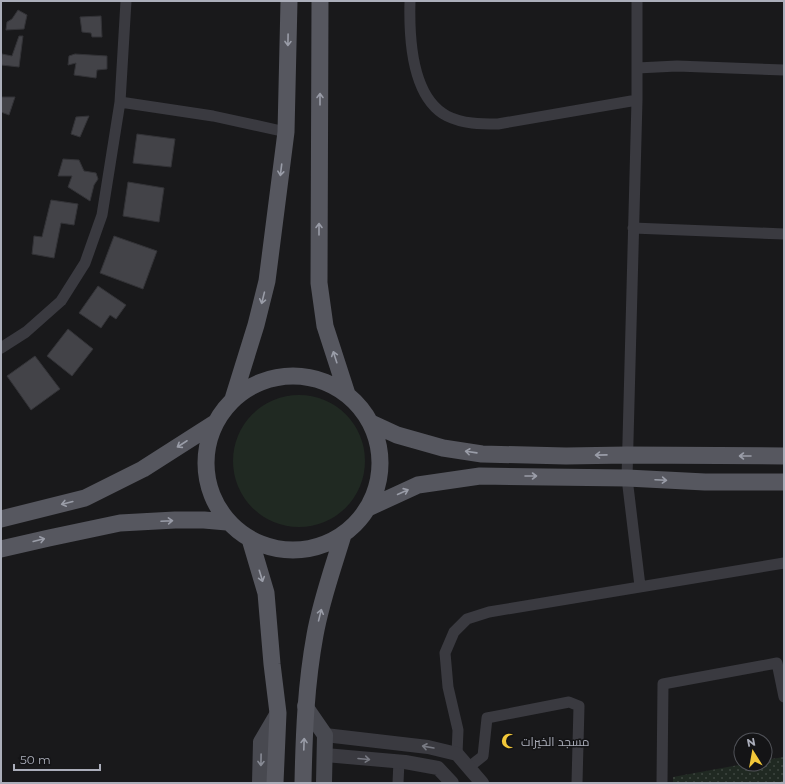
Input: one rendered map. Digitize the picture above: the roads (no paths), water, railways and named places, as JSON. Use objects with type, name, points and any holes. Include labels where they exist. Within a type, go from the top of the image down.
[{"type":"main road","points":[[233,399],[256,325],[267,281],[286,132],[289,1]]},
{"type":"main road","points":[[320,1],[319,283],[325,326],[347,394]]},
{"type":"main road","points":[[291,375],[314,378],[333,385],[347,394],[362,408],[371,423],[380,456],[378,483],[368,508],[354,525],[343,535],[305,549],[273,548],[250,539],[227,522],[215,504],[206,475],[207,444],[215,423],[233,399],[260,381],[291,375]]},
{"type":"main road","points":[[1,519],[84,498],[143,469],[215,423]]},
{"type":"main road","points":[[371,423],[397,435],[443,448],[482,454],[566,456],[784,456]]},
{"type":"main road","points":[[368,508],[418,485],[480,476],[627,478],[704,482],[784,482]]},
{"type":"main road","points":[[1,549],[120,523],[175,520],[227,522]]},
{"type":"main road","points":[[302,783],[305,706],[315,634],[343,535]]},
{"type":"main road","points":[[250,539],[266,592],[278,713],[275,783]]},
{"type":"main road","points":[[305,706],[325,735],[324,783]]},
{"type":"main road","points":[[260,783],[262,742],[278,713]]},
{"type":"street","points":[[1,348],[26,332],[62,301],[85,263],[102,215],[120,102],[126,1]]},
{"type":"street","points":[[410,1],[410,43],[416,72],[423,91],[432,104],[446,116],[467,123],[498,124],[637,100]]},
{"type":"street","points":[[636,1],[637,100],[627,478],[640,586]]},
{"type":"street","points":[[637,68],[677,66],[784,70]]},
{"type":"street","points":[[120,102],[213,116],[286,132]]},
{"type":"street","points":[[633,228],[784,234]]},
{"type":"street","points":[[457,754],[458,730],[448,686],[445,653],[454,632],[467,619],[489,612],[784,563]]},
{"type":"street","points":[[662,783],[663,684],[777,663],[784,697]]},
{"type":"street","points":[[469,767],[483,756],[487,718],[569,702],[579,706],[577,783]]},
{"type":"street","points":[[325,735],[428,747],[457,754],[482,783]]},
{"type":"street","points":[[325,755],[399,761],[438,768],[452,783]]},
{"type":"street","points":[[398,783],[399,761]]},
{"type":"place","name":"مسجد الخيرات","points":[[509,741]]}]
